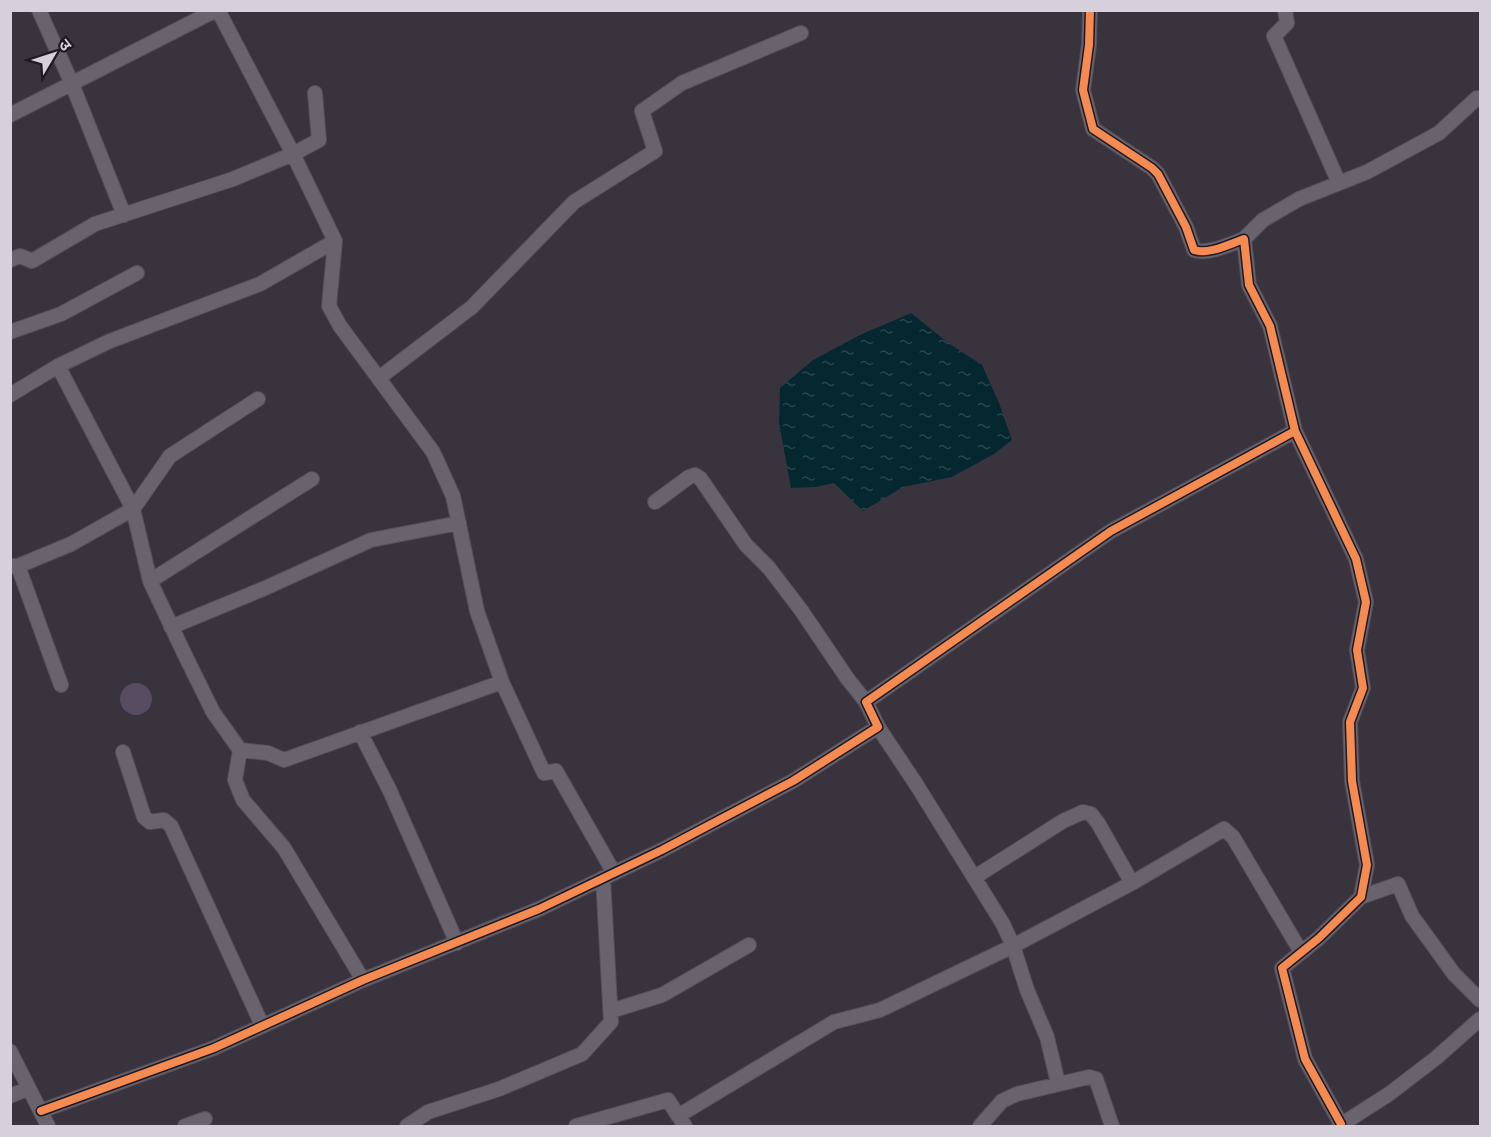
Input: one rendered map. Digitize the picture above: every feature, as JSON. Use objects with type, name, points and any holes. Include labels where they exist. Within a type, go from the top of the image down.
[{"type":"street","points":[[39,10],[72,84],[124,214]]},
{"type":"street","points":[[10,115],[217,10],[294,154],[335,241],[329,306],[340,326],[433,452],[453,496],[477,611],[502,682],[544,772],[556,771],[609,875],[611,1022],[582,1054],[499,1089],[428,1112],[407,1126]]},
{"type":"street","points":[[1090,10],[1089,45],[1083,90],[1093,129],[1158,174],[1186,227],[1194,250],[1209,250],[1244,239],[1263,220],[1299,198],[1366,172],[1439,133],[1477,98]]},
{"type":"street","points":[[1285,10],[1287,23],[1274,36],[1339,183]]},
{"type":"street","points":[[379,378],[472,307],[574,202],[655,151],[642,111],[682,83],[801,33]]},
{"type":"street","points":[[10,260],[21,256],[32,261],[95,224],[233,179],[294,154],[319,140],[315,93]]},
{"type":"street","points":[[1244,239],[1249,285],[1270,326],[1295,431],[1356,559],[1366,602],[1357,650],[1363,688],[1350,722],[1352,781],[1367,865],[1362,897]]},
{"type":"street","points":[[10,395],[58,366],[110,341],[260,284],[335,241]]},
{"type":"street","points":[[10,332],[61,314],[137,273]]},
{"type":"street","points":[[58,366],[133,508],[150,581],[171,627],[213,712],[240,750],[235,780],[243,800],[284,848],[363,980]]},
{"type":"street","points":[[61,685],[14,566],[71,544],[133,508],[170,456],[258,399]]},
{"type":"street","points":[[866,702],[1111,531],[1295,431]]},
{"type":"street","points":[[655,502],[689,477],[695,475],[700,478],[746,545],[769,568],[866,702],[878,727],[996,911],[1013,946],[1027,990],[1047,1037],[1058,1083]]},
{"type":"street","points":[[150,581],[312,479]]},
{"type":"street","points":[[171,627],[263,589],[371,540],[459,523]]},
{"type":"street","points":[[240,750],[268,753],[284,760],[502,682]]},
{"type":"street","points":[[41,1111],[214,1048],[363,980],[539,909],[662,850],[793,781],[878,727]]},
{"type":"street","points":[[360,732],[390,791],[457,943]]},
{"type":"street","points":[[123,752],[144,817],[150,822],[164,820],[171,826],[262,1025]]},
{"type":"street","points":[[975,877],[1063,821],[1083,812],[1091,814],[1098,823],[1132,883]]},
{"type":"street","points":[[576,1126],[668,1100],[682,1121],[834,1022],[880,1010],[1013,946],[1132,883],[1224,829],[1233,837],[1301,952]]},
{"type":"street","points":[[1480,1000],[1454,974],[1412,916],[1398,884],[1362,897],[1282,968],[1305,1059],[1340,1125],[1389,1094],[1436,1058],[1480,1019]]},
{"type":"street","points":[[611,1011],[662,995],[749,945]]},
{"type":"street","points":[[10,1051],[48,1126]]},
{"type":"street","points":[[980,1126],[1002,1101],[1017,1094],[1089,1077],[1096,1079],[1112,1126]]},
{"type":"street","points":[[10,1096],[28,1088]]},
{"type":"street","points":[[185,1126],[205,1119]]},
{"type":"water","points":[[911,313],[947,342],[982,365],[1012,440],[994,454],[952,477],[903,487],[863,511],[834,483],[816,487],[791,488],[779,423],[780,388],[813,360],[862,334]]},
{"type":"building","points":[[136,683],[147,688],[152,699],[147,710],[136,715],[125,710],[120,699],[125,688]]},
{"type":"cycle path","points":[[1090,10],[1089,45],[1083,90],[1093,129],[1158,174],[1186,227],[1194,250],[1212,250],[1244,239],[1249,285],[1270,326],[1295,431],[1356,559],[1366,602],[1357,650],[1363,688],[1350,722],[1352,781],[1367,865],[1361,897],[1319,938],[1282,968],[1305,1059],[1341,1124]]},
{"type":"cycle path","points":[[41,1111],[214,1048],[363,980],[539,909],[662,850],[793,781],[878,727],[866,702],[1111,531],[1295,431]]}]
